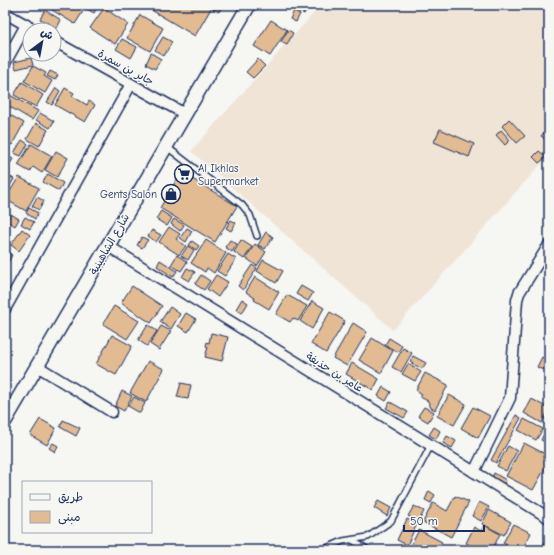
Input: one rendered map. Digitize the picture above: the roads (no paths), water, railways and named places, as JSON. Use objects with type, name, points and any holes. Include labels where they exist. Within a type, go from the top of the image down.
[{"type":"street","name":"شارع الشاهينية","points":[[5,421],[249,5]]},
{"type":"street","points":[[5,13],[22,23]]},
{"type":"street","points":[[5,63],[22,40]]},
{"type":"street","name":"جابر بن سمرة","points":[[62,45],[185,114]]},
{"type":"street","points":[[5,309],[131,84]]},
{"type":"street","points":[[474,472],[509,402],[517,300],[519,293],[549,245]]},
{"type":"street","name":"عامر بن حذيفة","points":[[108,246],[549,518]]},
{"type":"street","points":[[37,366],[112,412]]},
{"type":"lane","points":[[166,146],[242,205],[252,220],[257,236]]},
{"type":"lane","points":[[322,550],[343,541],[368,537],[391,521],[431,446]]},
{"type":"lane","points":[[352,540],[368,550]]},
{"type":"place","name":"Al Ikhlas Supermarket","points":[[184,174]]},
{"type":"place","name":"Gents Salon","points":[[171,194]]}]
